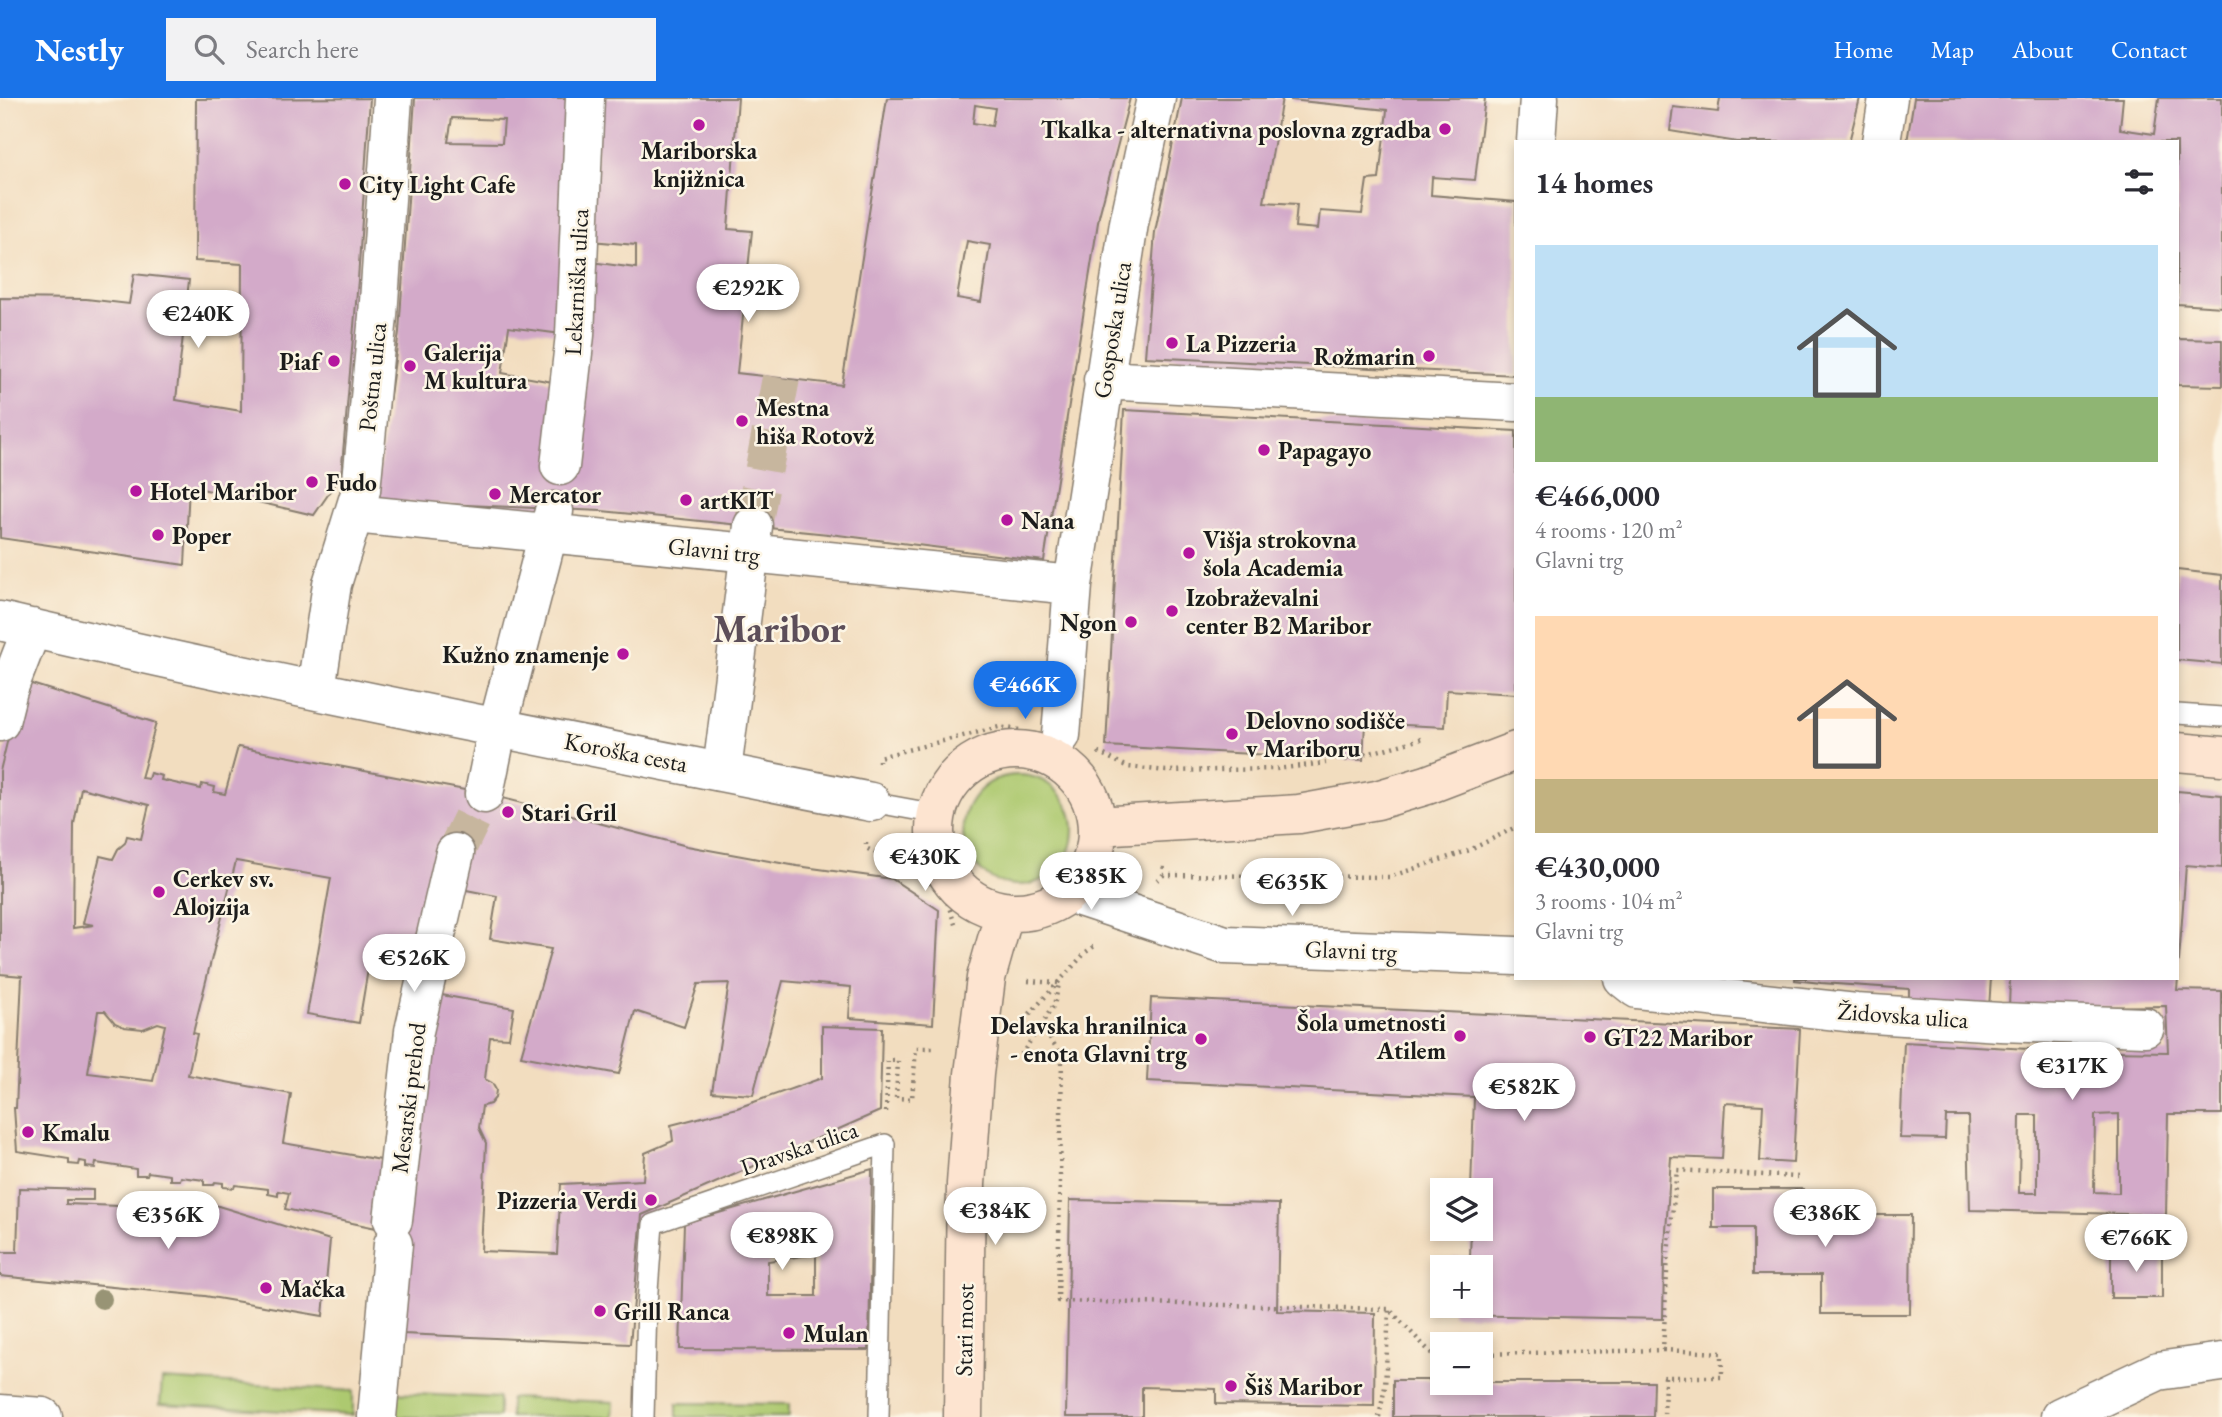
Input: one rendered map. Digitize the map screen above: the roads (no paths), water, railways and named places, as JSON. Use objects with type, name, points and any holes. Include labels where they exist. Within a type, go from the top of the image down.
[{"type":"street","name":"Poštna ulica","points":[[316,689],[332,584],[361,490],[378,316],[393,98]]},
{"type":"street","name":"Lekarniška ulica","points":[[560,466],[575,335],[585,98]]},
{"type":"street","name":"Gosposka ulica","points":[[1075,575],[1129,223],[1156,98]]},
{"type":"street","points":[[1536,140],[1539,98]]},
{"type":"street","points":[[1881,140],[1888,98]]},
{"type":"street","points":[[1103,380],[1514,402]]},
{"type":"street","name":"Glavni trg","points":[[354,514],[552,521],[1075,575]]},
{"type":"street","points":[[484,794],[498,726],[552,521]]},
{"type":"street","points":[[722,771],[751,540]]},
{"type":"street","points":[[1061,735],[1075,575]]},
{"type":"street","points":[[4,706],[16,625]]},
{"type":"street","name":"Koroška cesta","points":[[16,625],[222,673],[316,689],[871,802]]},
{"type":"street","points":[[1023,750],[1042,754],[1059,762],[1074,774],[1094,807],[1097,826],[1091,863],[1081,880],[1054,903],[1022,912],[1005,911],[974,899],[960,889],[950,877],[937,846],[935,830],[944,795],[954,779],[968,766],[994,754],[1023,750]]},
{"type":"street","points":[[1097,826],[1299,814],[1377,800],[1427,785],[1514,752]]},
{"type":"street","points":[[2179,752],[2222,756]]},
{"type":"street","name":"Mesarski prehod","points":[[377,1417],[414,1031],[455,853]]},
{"type":"street","name":"Glavni trg","points":[[1068,893],[1225,945],[1514,956]]},
{"type":"street","name":"Stari most","points":[[963,1417],[966,1184],[974,1074],[986,978],[1005,911]]},
{"type":"street","name":"Židovska ulica","points":[[1626,980],[1637,989],[1856,1013],[2145,1027]]},
{"type":"street","points":[[2060,1417],[2158,1371],[2222,1362]]},
{"type":"street","points":[[0,1414],[43,1417]]},
{"type":"lane","points":[[2179,715],[2222,718]]},
{"type":"lane","name":"Koroška cesta","points":[[871,802],[937,814]]},
{"type":"lane","name":"Dravska ulica","points":[[644,1417],[647,1304],[653,1224],[886,1144],[879,1417]]},
{"type":"tunnel","points":[[753,526],[781,378]]},
{"type":"tunnel","points":[[455,853],[484,794]]},
{"type":"place","name":"Mariborska knjižnica","points":[[699,125]]},
{"type":"place","name":"Tkalka - alternativna poslovna zgradba","points":[[1445,129]]},
{"type":"place","name":"City Light Cafe","points":[[345,184]]},
{"type":"place","name":"La Pizzeria","points":[[1172,343]]},
{"type":"place","name":"Rožmarin","points":[[1429,356]]},
{"type":"place","name":"Piaf","points":[[334,361]]},
{"type":"place","name":"Galerija M kultura","points":[[410,366]]},
{"type":"place","name":"Mestna hiša Rotovž","points":[[742,421]]},
{"type":"place","name":"Papagayo","points":[[1264,450]]},
{"type":"place","name":"Fudo","points":[[312,482]]},
{"type":"place","name":"Hotel Maribor","points":[[136,491]]},
{"type":"place","name":"Mercator","points":[[495,494]]},
{"type":"place","name":"artKIT","points":[[686,500]]},
{"type":"place","name":"Nana","points":[[1007,520]]},
{"type":"place","name":"Poper","points":[[158,535]]},
{"type":"place","name":"Višja strokovna šola Academia","points":[[1189,553]]},
{"type":"place","name":"Izobraževalni center B2 Maribor","points":[[1172,611]]},
{"type":"place","name":"Ngon","points":[[1131,622]]},
{"type":"place","name":"Kužno znamenje","points":[[623,654]]},
{"type":"place","name":"Delovno sodišče v Mariboru","points":[[1232,734]]},
{"type":"place","name":"Stari Gril","points":[[508,812]]},
{"type":"place","name":"Cerkev sv. Alojzija","points":[[159,892]]},
{"type":"place","name":"Šola umetnosti Atilem","points":[[1460,1036]]},
{"type":"place","name":"GT22 Maribor","points":[[1590,1037]]},
{"type":"place","name":"Delavska hranilnica - enota Glavni trg","points":[[1201,1039]]},
{"type":"place","name":"Kmalu","points":[[28,1132]]},
{"type":"place","name":"Pizzeria Verdi","points":[[651,1200]]},
{"type":"place","name":"Mačka","points":[[266,1288]]},
{"type":"place","name":"Grill Ranca","points":[[600,1311]]},
{"type":"place","name":"Mulan","points":[[789,1333]]},
{"type":"place","name":"Šiš Maribor","points":[[1231,1386]]},
{"type":"district","name":"Maribor","points":[[779,628]]}]
